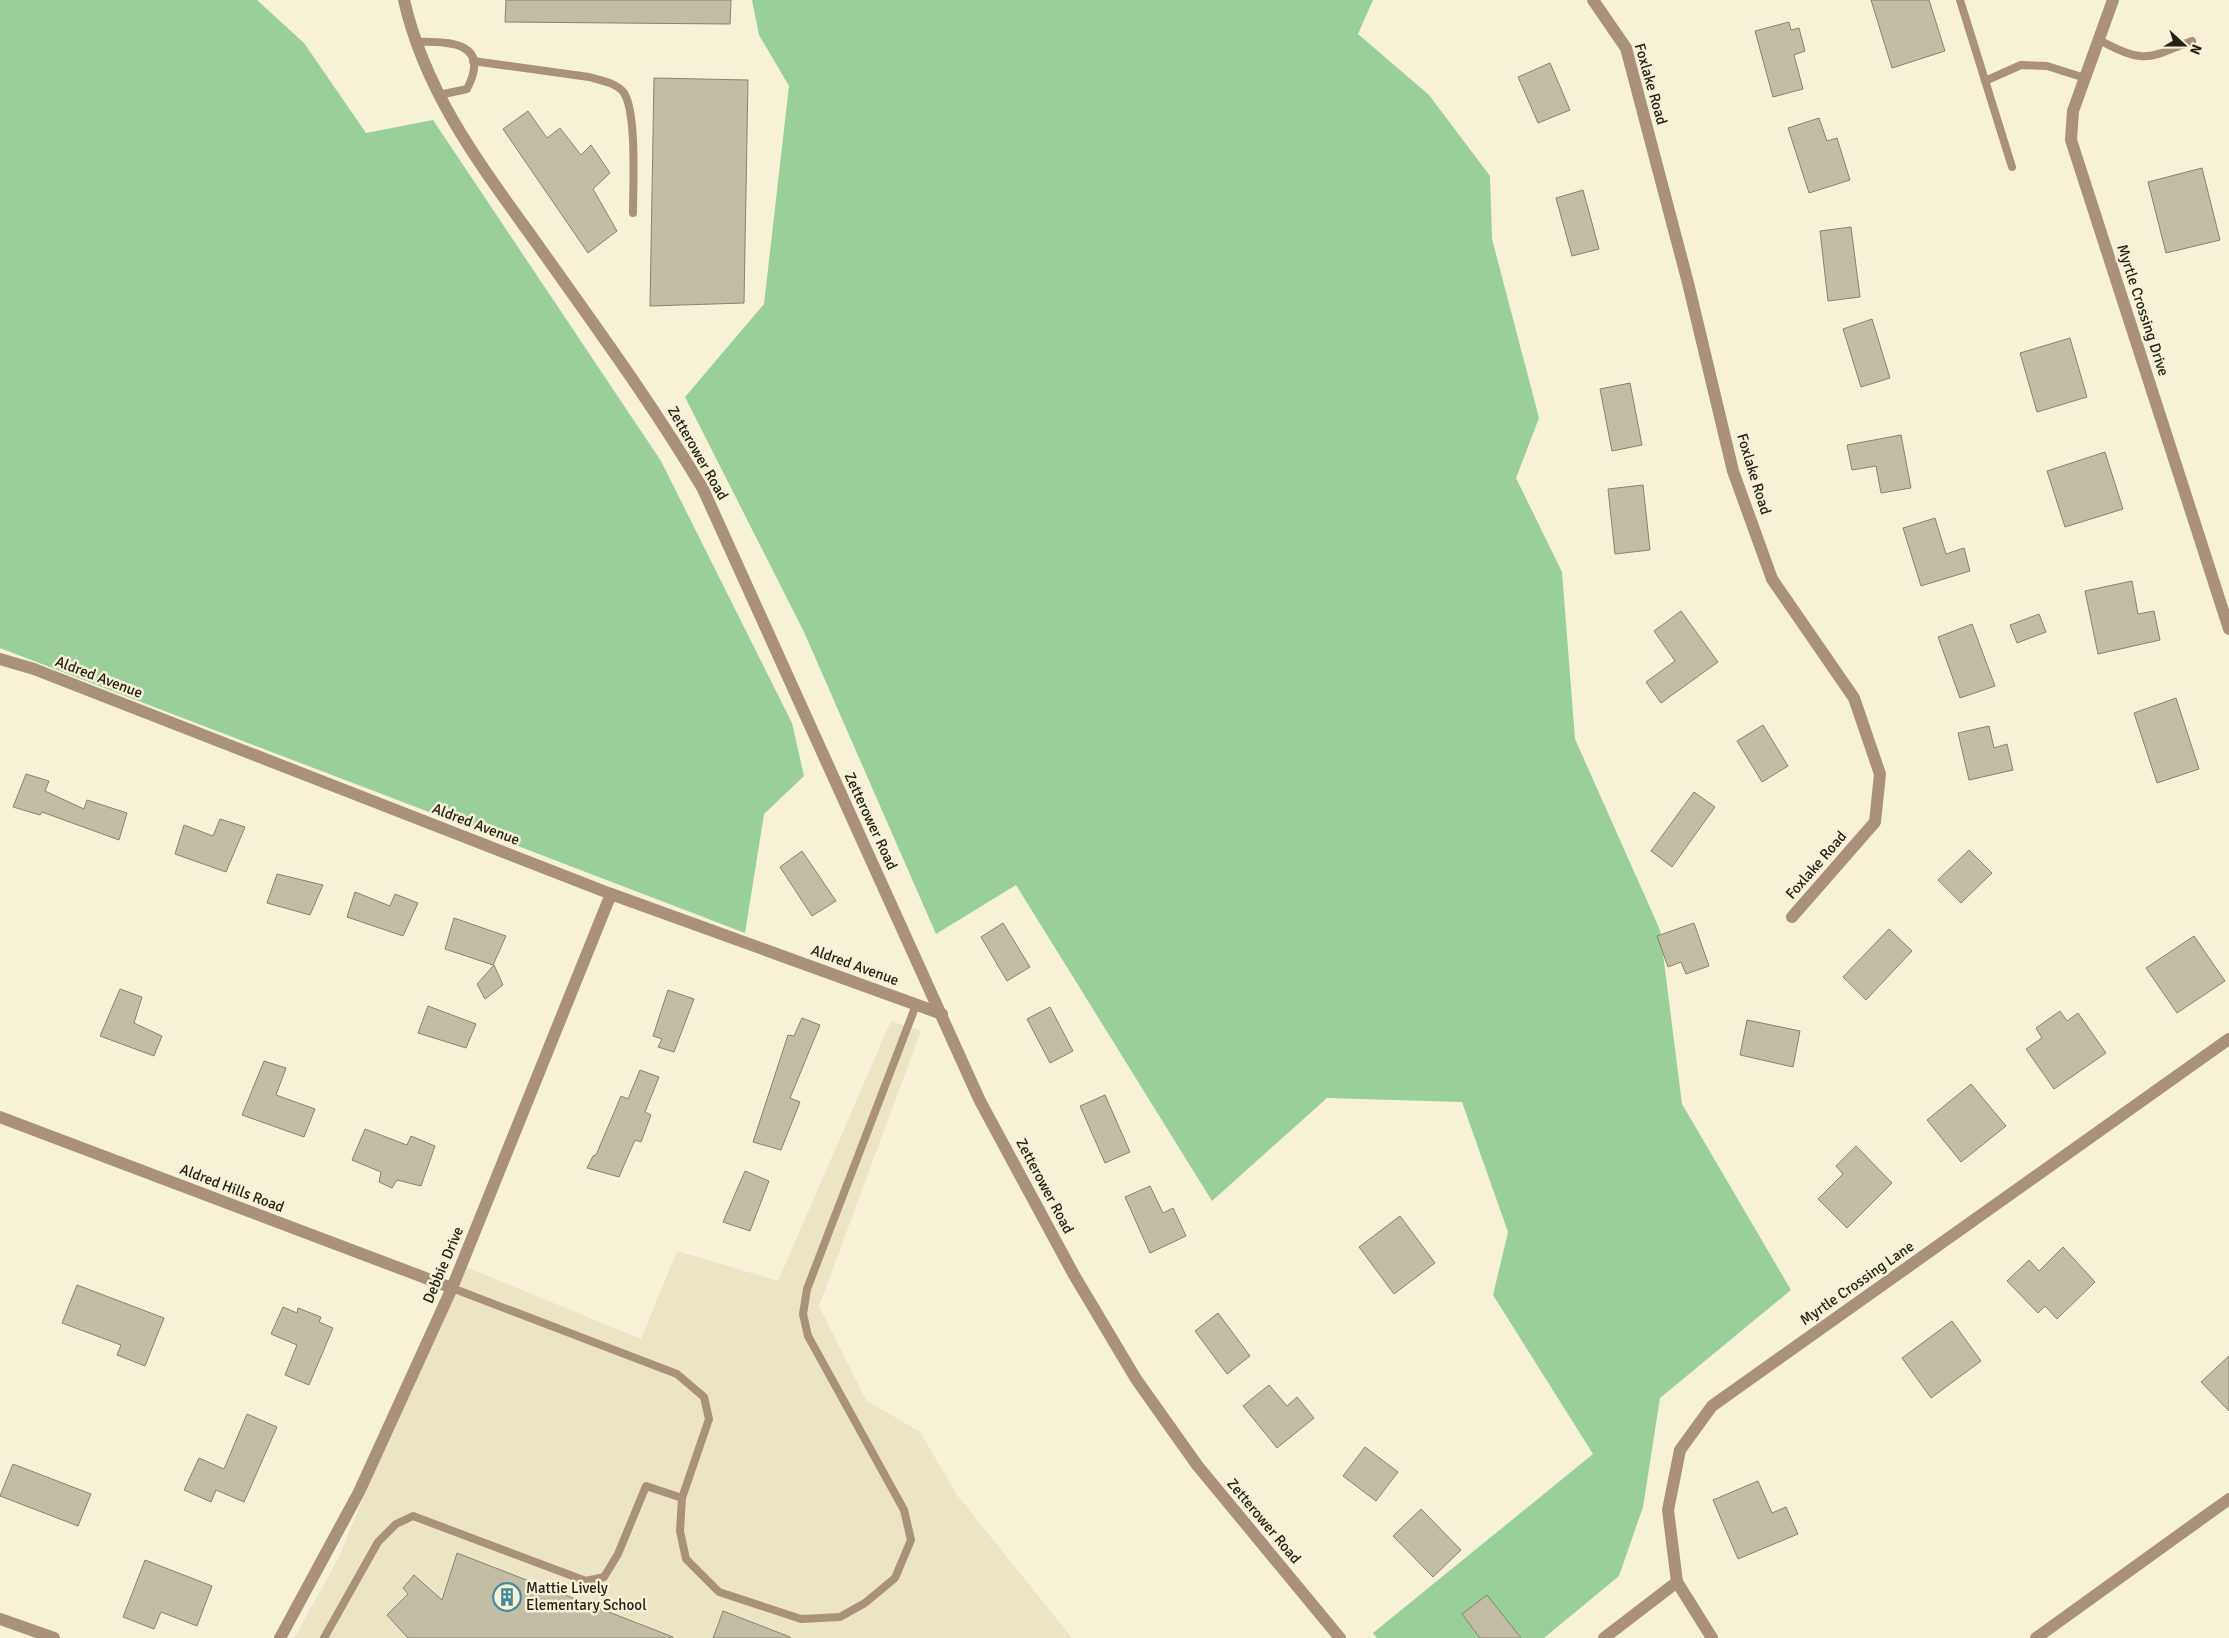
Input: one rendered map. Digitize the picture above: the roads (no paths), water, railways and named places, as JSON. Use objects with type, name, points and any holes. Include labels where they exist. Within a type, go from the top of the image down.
[{"type":"street","name":"Zetterower Road","points":[[404,0],[428,74],[462,139],[667,428],[703,490],[770,634],[841,797],[942,1014],[980,1101],[1074,1275],[1136,1379],[1197,1465],[1340,1638]]},
{"type":"street","name":"Foxlake Road","points":[[1593,0],[1626,48],[1688,283],[1733,471],[1772,579],[1854,698],[1880,774],[1875,822],[1792,917]]},
{"type":"street","name":"Myrtle Crossing Drive","points":[[2113,0],[2073,111],[2070,140],[2229,629]]},
{"type":"street","name":"Aldred Avenue","points":[[0,659],[34,669],[611,894],[942,1014]]},
{"type":"street","name":"Debbie Drive","points":[[280,1638],[360,1492],[452,1288],[611,894]]},
{"type":"street","name":"Myrtle Crossing Lane","points":[[1712,1638],[1677,1582],[1668,1510],[1680,1450],[1712,1406],[2229,1039]]},
{"type":"street","name":"Aldred Hills Road","points":[[0,1117],[452,1288]]},
{"type":"street","points":[[2036,1638],[2229,1499]]},
{"type":"street","points":[[1604,1638],[1677,1582]]},
{"type":"street","points":[[0,1619],[54,1638]]},
{"type":"lane","points":[[1960,0],[2012,167]]},
{"type":"lane","points":[[2099,40],[2127,55],[2141,57],[2153,56],[2192,41]]},
{"type":"lane","points":[[417,42],[443,41],[457,44],[467,50],[473,61],[474,76],[467,90],[439,95]]},
{"type":"lane","points":[[473,61],[589,76],[607,81],[624,93],[633,123],[633,213]]},
{"type":"lane","points":[[1985,80],[2021,66],[2047,66],[2085,78]]},
{"type":"lane","points":[[452,1288],[676,1374],[704,1397],[709,1419],[682,1498],[680,1531],[686,1559],[719,1592],[801,1618],[840,1617],[865,1603],[895,1578],[911,1540],[904,1510],[808,1336],[803,1314],[807,1289],[916,1005]]},
{"type":"lane","points":[[324,1638],[378,1542],[396,1524],[412,1516],[586,1581],[604,1576],[618,1554],[646,1486],[682,1498]]},
{"type":"place","name":"Mattie Lively Elementary School","points":[[507,1597]]}]
